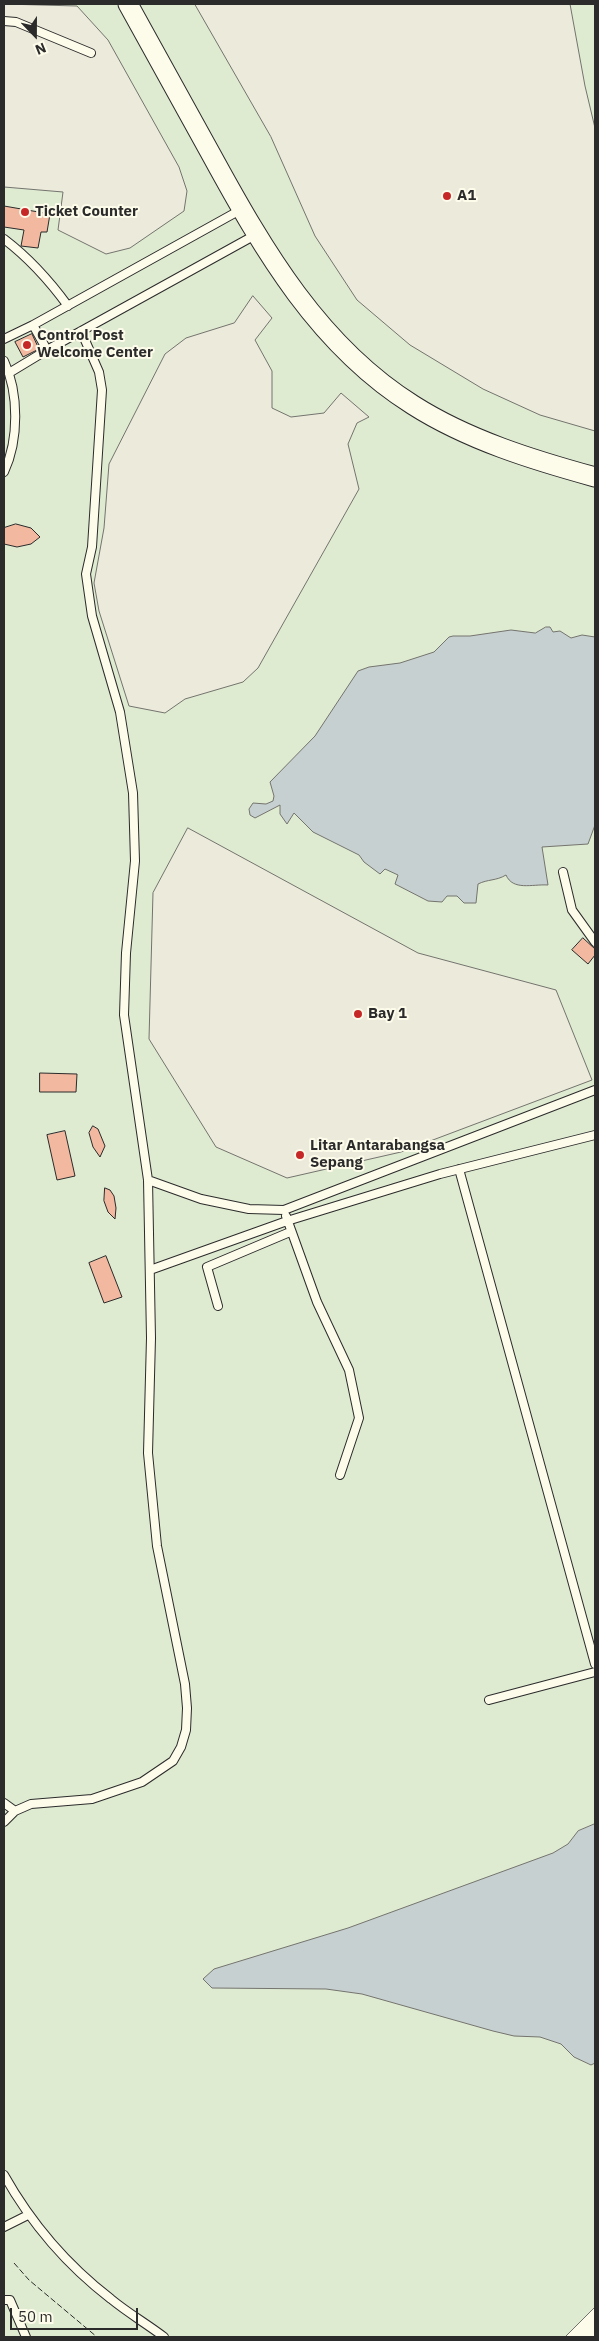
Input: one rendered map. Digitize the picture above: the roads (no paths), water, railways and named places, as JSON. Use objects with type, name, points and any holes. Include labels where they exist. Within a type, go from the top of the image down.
[{"type":"street","points":[[128,4],[242,209],[283,277],[328,333],[365,369],[414,405],[469,435],[559,467],[595,477]]},
{"type":"lane","points":[[4,21],[16,22],[91,53]]},
{"type":"lane","points":[[4,340],[242,209]]},
{"type":"lane","points":[[9,372],[257,234]]},
{"type":"lane","points":[[4,239],[25,255],[51,283],[68,306]]},
{"type":"lane","points":[[33,325],[47,350]]},
{"type":"lane","points":[[4,1822],[15,1811],[31,1804],[47,1801],[92,1799],[142,1782],[173,1761],[181,1747],[186,1730],[185,1684],[157,1546],[148,1453],[150,1270],[148,1180],[124,1015],[126,953],[136,862],[134,793],[120,712],[92,616],[86,574],[92,547],[102,390],[99,372],[81,331]]},
{"type":"lane","points":[[4,361],[9,372],[14,396],[13,436],[4,472]]},
{"type":"lane","points":[[563,872],[572,910],[595,942]]},
{"type":"lane","points":[[148,1180],[211,1201],[249,1209],[284,1210],[595,1090]]},
{"type":"lane","points":[[150,1270],[287,1221],[459,1169],[595,1136]]},
{"type":"lane","points":[[459,1169],[595,1664]]},
{"type":"lane","points":[[284,1210],[290,1232],[317,1302],[349,1370],[359,1418],[340,1475]]},
{"type":"lane","points":[[218,1306],[206,1267],[290,1232]]},
{"type":"lane","points":[[489,1700],[595,1672]]},
{"type":"lane","points":[[4,1803],[15,1811]]},
{"type":"lane","points":[[4,2175],[28,2215],[84,2276],[122,2307],[164,2337]]},
{"type":"lane","points":[[4,2227],[28,2215]]},
{"type":"lane","points":[[4,2300],[10,2300],[26,2337]]},
{"type":"place","name":"A1","points":[[447,196]]},
{"type":"place","name":"Ticket Counter","points":[[25,212]]},
{"type":"place","name":"Control Post Welcome Center","points":[[27,345]]},
{"type":"place","name":"Bay 1","points":[[358,1014]]},
{"type":"place","name":"Litar Antarabangsa Sepang","points":[[300,1155]]}]
